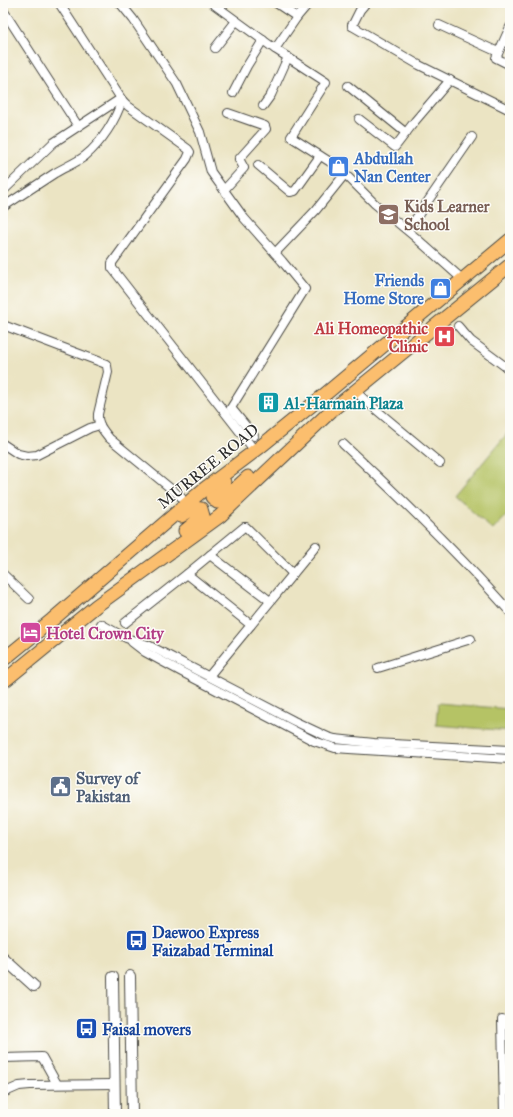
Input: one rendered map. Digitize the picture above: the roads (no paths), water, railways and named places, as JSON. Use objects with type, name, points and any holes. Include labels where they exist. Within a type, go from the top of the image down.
[{"type":"main road","name":"MURREE ROAD","points":[[3,660],[52,620],[203,490],[255,451],[323,396],[510,240]]},
{"type":"main road","points":[[323,396],[276,441],[213,492],[212,497],[217,502],[223,500],[272,455],[356,391],[510,265]]},
{"type":"main road","points":[[96,606],[220,516],[332,410]]},
{"type":"main road","points":[[3,682],[96,606],[148,559],[203,516],[201,509],[194,508],[182,516],[148,547],[52,620]]},
{"type":"street","points":[[59,3],[122,100],[128,106],[188,148],[190,152],[187,159],[112,263],[112,268],[255,451]]},
{"type":"street","points":[[120,3],[133,19],[177,84],[200,132],[212,172],[244,218],[305,289],[231,408],[254,436]]},
{"type":"street","points":[[212,3],[275,49],[326,82],[291,138],[338,167],[375,204],[408,230],[462,279]]},
{"type":"street","points":[[276,3],[297,17]]},
{"type":"street","points":[[275,49],[308,3]]},
{"type":"street","points":[[366,3],[360,10],[352,26],[418,65],[510,110]]},
{"type":"street","points":[[3,10],[78,126]]},
{"type":"street","points":[[215,48],[236,20]]},
{"type":"street","points":[[439,25],[497,55],[510,65]]},
{"type":"street","points":[[497,55],[510,27]]},
{"type":"street","points":[[233,93],[263,40]]},
{"type":"street","points":[[263,106],[271,95],[288,57]]},
{"type":"street","points":[[360,119],[395,147],[450,80]]},
{"type":"street","points":[[348,86],[406,133]]},
{"type":"street","points":[[3,191],[53,143],[117,101],[122,100]]},
{"type":"street","points":[[3,207],[61,169],[85,156],[98,143],[113,122],[119,111],[122,100]]},
{"type":"street","points":[[224,190],[244,168],[239,159],[266,129],[265,126],[228,113]]},
{"type":"street","points":[[408,230],[472,137]]},
{"type":"street","points":[[258,165],[290,192],[292,192],[295,191],[320,156]]},
{"type":"street","points":[[275,253],[316,210],[345,174]]},
{"type":"street","points":[[3,325],[106,364],[108,366],[108,372],[97,420],[109,438],[181,497]]},
{"type":"street","points":[[458,326],[471,341],[510,370]]},
{"type":"street","points":[[356,391],[440,462]]},
{"type":"street","points":[[3,444],[18,454],[27,456],[37,455],[90,428],[100,425]]},
{"type":"street","points":[[343,444],[416,512],[480,578],[510,612]]},
{"type":"street","points":[[125,622],[187,574],[244,526],[293,574]]},
{"type":"street","points":[[209,676],[316,546]]},
{"type":"street","points":[[210,555],[270,601]]},
{"type":"street","points":[[3,574],[29,599]]},
{"type":"street","points":[[187,574],[251,625]]},
{"type":"street","points":[[101,624],[126,638],[145,652],[180,671],[307,738],[323,744],[348,749],[510,759]]},
{"type":"street","points":[[126,638],[148,645],[294,721],[328,737],[374,743],[510,750]]},
{"type":"street","points":[[378,668],[471,639]]},
{"type":"street","points":[[3,958],[34,986]]},
{"type":"street","points":[[130,976],[132,1114]]},
{"type":"street","points":[[113,977],[114,1114]]},
{"type":"street","points":[[502,1020],[504,1114]]},
{"type":"street","points":[[3,1058],[42,1057],[57,1084]]},
{"type":"street","points":[[3,1093],[19,1086],[114,1084]]},
{"type":"place","name":"Abdullah Nan Center","points":[[338,167]]},
{"type":"place","name":"Kids Learner School","points":[[389,215]]},
{"type":"place","name":"Friends Home Store","points":[[440,289]]},
{"type":"place","name":"Ali Homeopathic Clinic","points":[[444,337]]},
{"type":"place","name":"Al-Harmain Plaza","points":[[269,403]]},
{"type":"place","name":"Hotel Crown City","points":[[30,633]]},
{"type":"place","name":"Survey of Pakistan","points":[[60,787]]},
{"type":"place","name":"Daewoo Express Faizabad Terminal","points":[[136,941]]},
{"type":"place","name":"Faisal movers","points":[[86,1029]]}]
